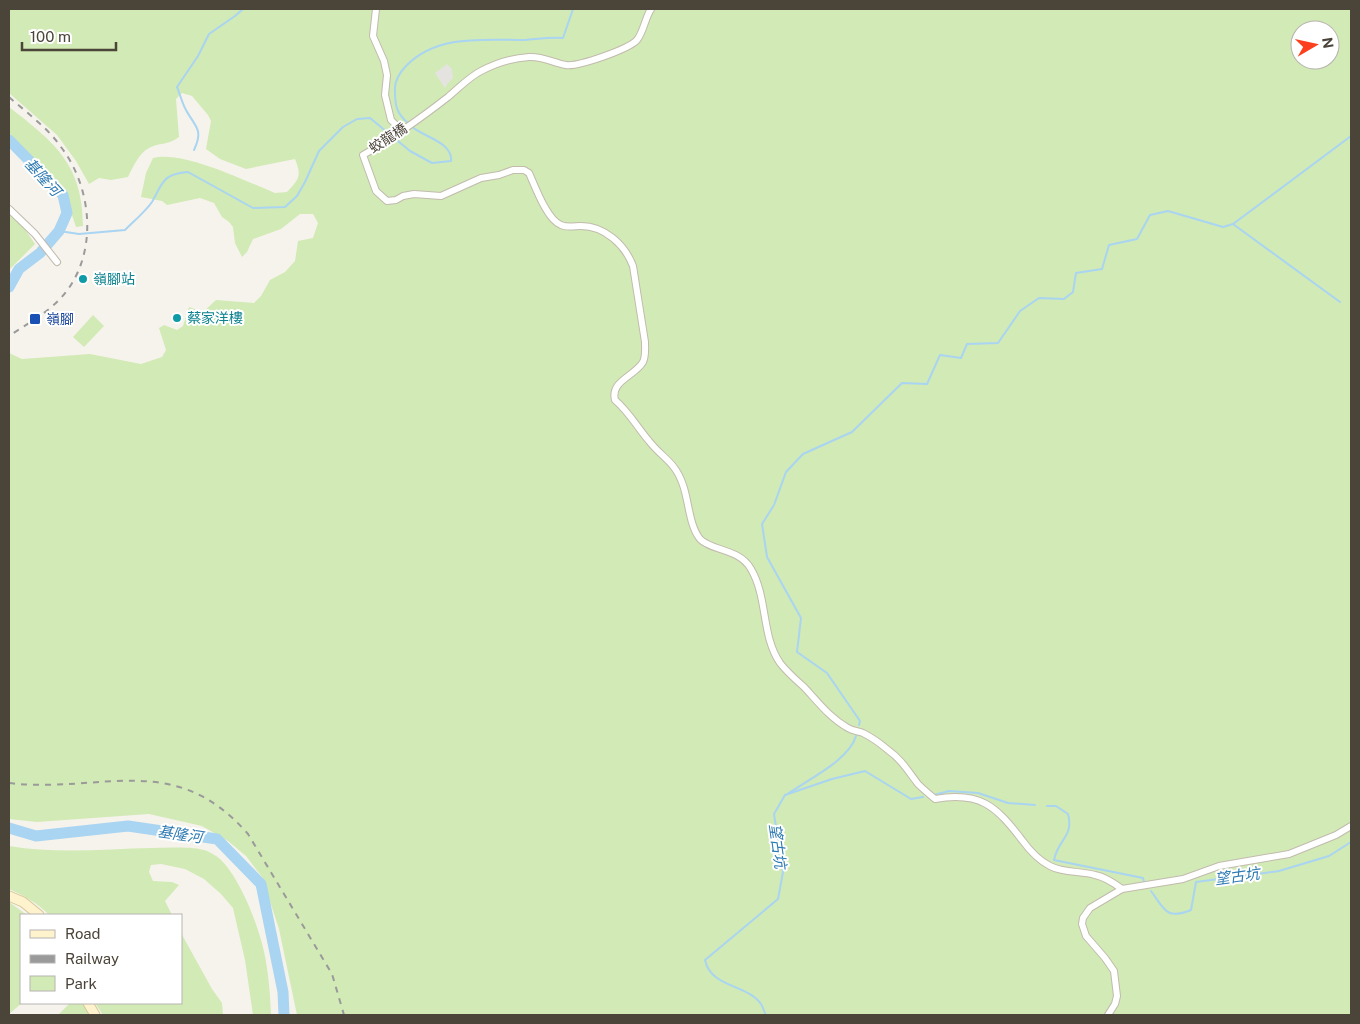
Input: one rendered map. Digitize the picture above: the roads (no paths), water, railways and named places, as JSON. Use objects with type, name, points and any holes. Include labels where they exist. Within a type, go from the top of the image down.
[{"type":"main road","points":[[9,896],[23,902],[39,914]]},
{"type":"main road","points":[[89,1004],[95,1015]]},
{"type":"street","points":[[376,9],[373,36],[384,61],[387,75],[385,95],[391,120],[401,130]]},
{"type":"street","name":"蛟龍橋","points":[[651,9],[646,16],[637,40],[629,46],[603,57],[568,66],[546,58],[530,57],[507,60],[480,71],[413,122],[379,146],[363,154],[376,191],[386,200],[396,200],[403,196],[414,194],[441,196],[481,178],[513,170],[524,170],[529,173],[552,218],[561,225],[594,227],[622,246],[629,255],[633,266],[645,342],[645,354],[643,362],[636,370],[620,382],[615,391],[615,400],[650,443],[668,459],[676,470],[683,485],[695,531],[701,540],[706,544],[728,550],[745,562],[751,569],[758,586],[768,637],[782,664],[826,712],[850,730],[863,733],[902,761],[919,785],[935,799],[974,798],[986,804],[1007,820],[1040,860],[1052,868],[1096,875],[1122,889]]},
{"type":"street","points":[[9,209],[37,237],[57,262]]},
{"type":"street","points":[[1108,1015],[1115,1004],[1117,996],[1114,971],[1086,936],[1082,924],[1083,918],[1090,908],[1122,889],[1182,878],[1219,866],[1289,854],[1336,835],[1351,826]]},
{"type":"waterway","points":[[194,150],[198,137],[197,128],[185,107],[177,87],[198,56],[209,34],[243,9]]},
{"type":"waterway","points":[[408,123],[401,116],[397,108],[395,100],[396,80],[406,66],[418,56],[432,48],[461,41],[563,38],[573,9]]},
{"type":"waterway","points":[[59,231],[79,234],[125,230],[149,206],[168,177],[188,172],[253,208],[285,207],[297,196],[319,151],[343,127],[357,119],[370,118],[410,151],[432,163],[451,161],[450,154],[442,144],[411,126]]},
{"type":"waterway","points":[[859,725],[860,721],[827,673],[797,652],[801,618],[767,557],[762,524],[774,505],[786,472],[803,454],[852,432],[902,383],[927,384],[940,355],[961,358],[967,344],[998,343],[1020,311],[1039,298],[1064,299],[1073,292],[1076,273],[1102,269],[1109,245],[1137,239],[1150,215],[1168,211],[1223,227],[1233,224],[1351,136]]},
{"type":"waterway","name":"基隆河","points":[[9,140],[63,195],[67,213],[59,231],[40,253],[19,269],[9,287]]},
{"type":"waterway","points":[[1233,224],[1340,302]]},
{"type":"waterway","points":[[789,793],[837,761],[852,745],[856,736]]},
{"type":"waterway","name":"望古坑","points":[[766,1015],[761,1004],[755,998],[714,976],[705,960],[778,899],[783,872],[774,814],[785,795],[832,779],[865,771],[911,799],[923,797]]},
{"type":"waterway","name":"望古坑","points":[[934,795],[949,791],[978,793],[1008,803],[1035,805]]},
{"type":"waterway","name":"望古坑","points":[[1047,806],[1056,806],[1068,814],[1069,828],[1054,860],[1143,878],[1144,882]]},
{"type":"waterway","name":"基隆河","points":[[9,828],[36,836],[128,826],[217,839],[261,884],[283,992],[284,1015]]},
{"type":"waterway","name":"望古坑","points":[[1151,891],[1167,911],[1176,914],[1183,913],[1191,910],[1196,882],[1279,871],[1329,856],[1351,842]]},
{"type":"railway","points":[[9,97],[49,133],[72,164],[80,183],[87,225],[86,246],[80,266],[71,284],[53,306],[9,336]]},
{"type":"railway","points":[[9,783],[43,785],[135,781],[164,783],[192,792],[220,808],[248,834],[332,974],[344,1015]]},
{"type":"place","name":"嶺腳站","points":[[83,279]]},
{"type":"place","name":"蔡家洋樓","points":[[177,318]]},
{"type":"place","name":"嶺腳","points":[[35,319]]}]
